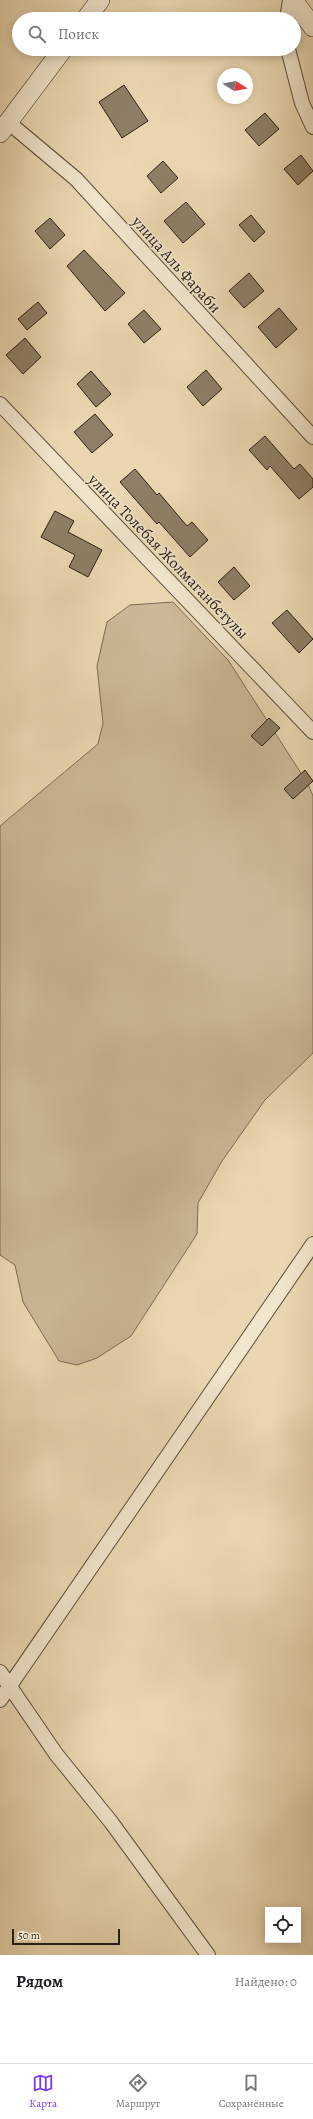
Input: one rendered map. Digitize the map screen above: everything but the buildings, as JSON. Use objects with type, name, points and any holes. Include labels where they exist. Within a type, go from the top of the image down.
[{"type":"street","points":[[91,12],[100,0]]},
{"type":"street","points":[[289,12],[290,0]]},
{"type":"street","points":[[293,0],[313,27]]},
{"type":"street","points":[[4,128],[58,56]]},
{"type":"street","points":[[290,56],[302,103],[313,127]]},
{"type":"street","name":"улица Аль Фараби","points":[[4,128],[76,179],[313,437]]},
{"type":"street","name":"улица Толебая Жолмаганбетулы","points":[[0,404],[313,732]]},
{"type":"street","points":[[0,1700],[8,1686],[313,1244]]},
{"type":"street","points":[[0,1672],[8,1686],[56,1754],[111,1822],[208,1955]]},
{"type":"shaded area","points":[[173,602],[228,660],[308,784],[313,796],[313,1053],[265,1100],[222,1161],[198,1203],[197,1234],[131,1336],[97,1358],[77,1365],[59,1361],[23,1302],[15,1265],[0,1255],[0,826],[98,744],[103,723],[97,666],[107,622],[130,605]]}]
